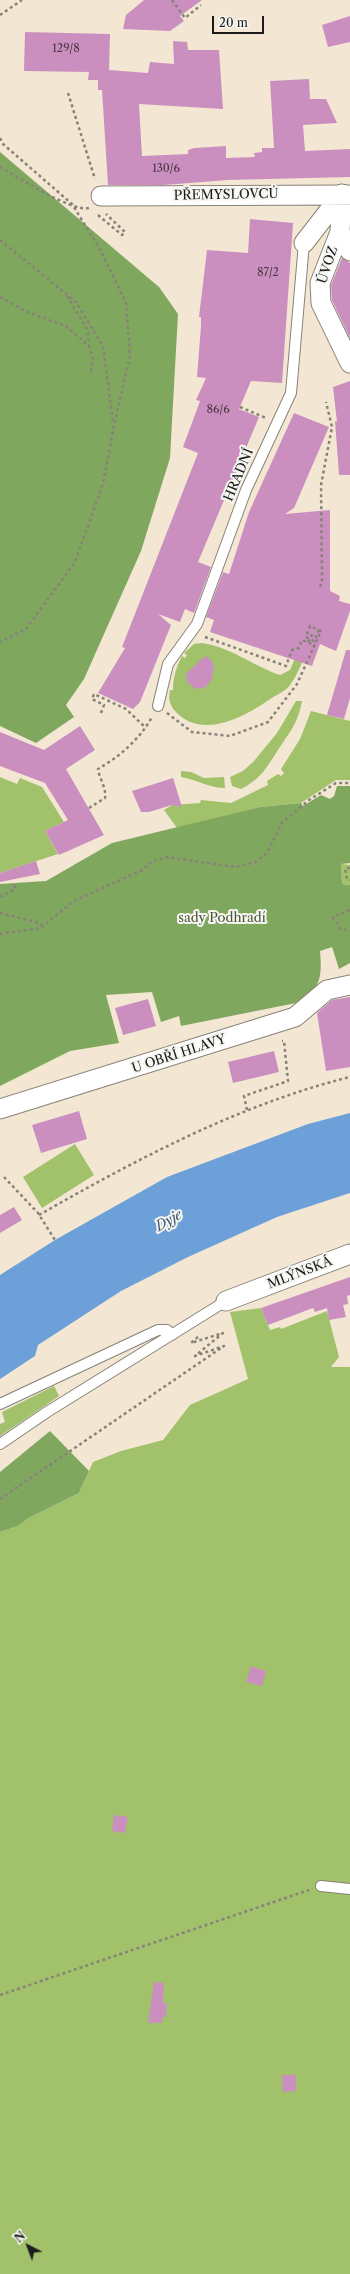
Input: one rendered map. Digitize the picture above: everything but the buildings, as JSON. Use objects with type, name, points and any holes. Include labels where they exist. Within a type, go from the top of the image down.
[{"type":"street","name":"PŘEMYSLOVCŮ","points":[[101,196],[346,194]]},
{"type":"street","points":[[346,194],[340,232],[350,251]]},
{"type":"street","points":[[304,243],[346,194]]},
{"type":"street","name":"ÚVOZ","points":[[340,232],[320,283],[321,303],[350,363]]},
{"type":"street","name":"U OBŘÍ HLAVY","points":[[0,1109],[295,1017],[327,990],[350,985]]},
{"type":"street","name":"MLÝNSKÁ","points":[[226,1302],[350,1254]]},
{"type":"lane","name":"HRADNÍ","points":[[158,706],[168,664],[197,624],[246,490],[291,393],[304,243]]},
{"type":"lane","points":[[0,1444],[47,1412],[226,1302]]},
{"type":"lane","points":[[0,1404],[158,1330],[168,1330],[172,1335]]},
{"type":"lane","points":[[321,1886],[350,1889]]},
{"type":"path","points":[[0,15],[22,0]]},
{"type":"path","points":[[172,0],[185,18],[201,6]]},
{"type":"path","points":[[68,93],[101,196]]},
{"type":"path","points":[[0,138],[3,144],[72,204],[101,251],[126,302],[130,356],[114,425],[103,484],[75,562],[26,629],[0,642]]},
{"type":"path","points":[[0,167],[61,202],[72,204],[83,209],[90,208],[122,235],[125,232]]},
{"type":"path","points":[[0,240],[76,302],[103,346],[114,425]]},
{"type":"path","points":[[66,294],[88,331],[89,346],[93,357],[91,372]]},
{"type":"path","points":[[0,297],[27,312],[66,326],[89,346]]},
{"type":"path","points":[[320,587],[322,580],[320,485],[332,427],[326,402]]},
{"type":"path","points":[[240,407],[251,411]]},
{"type":"path","points":[[158,706],[192,732],[230,736],[268,722],[297,684],[315,645],[321,631],[315,628],[310,626],[306,637],[314,641],[319,631],[318,628]]},
{"type":"path","points":[[191,632],[286,666],[292,650],[299,648],[302,640],[315,645]]},
{"type":"path","points":[[308,642],[313,633]]},
{"type":"path","points":[[89,808],[105,798],[106,794],[99,777],[98,769],[112,761],[145,729],[126,709],[94,694],[92,699],[104,705],[101,713]]},
{"type":"path","points":[[0,934],[42,926],[74,901],[142,870],[152,861],[167,857],[235,867],[255,862],[267,853],[282,823],[309,800],[336,783],[350,783]]},
{"type":"path","points":[[350,868],[345,869],[347,879],[350,880]]},
{"type":"path","points":[[0,897],[15,889],[15,882]]},
{"type":"path","points":[[350,910],[334,917],[340,930],[350,931]]},
{"type":"path","points":[[0,913],[40,922],[42,926]]},
{"type":"path","points":[[247,1110],[244,1096],[288,1081],[284,1041],[277,1043]]},
{"type":"path","points":[[39,1215],[104,1178],[247,1110],[317,1085],[350,1077]]},
{"type":"path","points":[[4,1177],[39,1215],[54,1240]]},
{"type":"path","points":[[0,1499],[224,1346],[195,1356],[224,1333],[191,1343],[203,1332]]},
{"type":"path","points":[[0,1995],[321,1886]]},
{"type":"green space","points":[[0,152],[159,287],[178,314],[170,458],[141,551],[84,679],[66,705],[74,717],[36,743],[0,726]]},
{"type":"green space","points":[[202,643],[223,648],[260,667],[280,675],[290,670],[298,651],[304,658],[292,682],[283,691],[237,718],[213,725],[200,725],[189,721],[178,714],[171,706],[169,697],[170,690],[173,690],[177,668],[182,656],[185,658],[187,655],[184,653],[194,644]]},
{"type":"green space","points":[[296,701],[302,701],[296,722],[267,767],[259,777],[241,789],[232,786],[230,777],[243,771],[254,761],[277,733]]},
{"type":"green space","points":[[311,711],[350,721],[350,780],[336,780],[301,803],[260,807],[177,828],[164,810],[172,805],[200,803],[201,800],[231,803],[268,785],[267,781],[278,774],[281,776],[284,773],[281,769],[300,739]]},
{"type":"green space","points":[[181,771],[191,772],[204,778],[224,777],[225,788],[214,787],[181,777]]},
{"type":"green space","points":[[0,777],[17,784],[20,778],[42,787],[64,822],[45,831],[58,854],[0,873]]},
{"type":"green space","name":"sady Podhradí","points":[[337,786],[350,786],[350,863],[341,864],[342,884],[350,885],[350,963],[339,969],[332,947],[320,951],[321,966],[318,984],[306,1001],[181,1026],[179,1016],[161,1022],[152,992],[106,995],[119,1043],[70,1051],[0,1086],[0,884],[46,881],[112,843],[260,807],[301,803],[303,806],[321,795],[330,799],[334,796]]},
{"type":"green space","points":[[341,864],[350,865],[350,885],[342,884]]},
{"type":"green space","points":[[75,1144],[94,1175],[42,1208],[23,1177]]},
{"type":"green space","points":[[261,1308],[270,1330],[280,1327],[281,1329],[327,1311],[339,1357],[331,1367],[350,1367],[350,2274],[0,2274],[0,1532],[18,1526],[27,1518],[79,1493],[93,1462],[121,1451],[163,1440],[190,1405],[248,1379],[230,1312]]},
{"type":"green space","points":[[54,1386],[59,1396],[0,1436],[0,1424],[5,1422],[2,1412]]},
{"type":"green space","points":[[50,1431],[89,1471],[79,1493],[28,1518],[18,1526],[0,1532],[0,1472]]},
{"type":"water","name":"Dyje","points":[[350,1113],[350,1193],[277,1217],[188,1257],[121,1291],[38,1345],[35,1356],[0,1379],[0,1275],[55,1240],[167,1177],[308,1124]]}]
